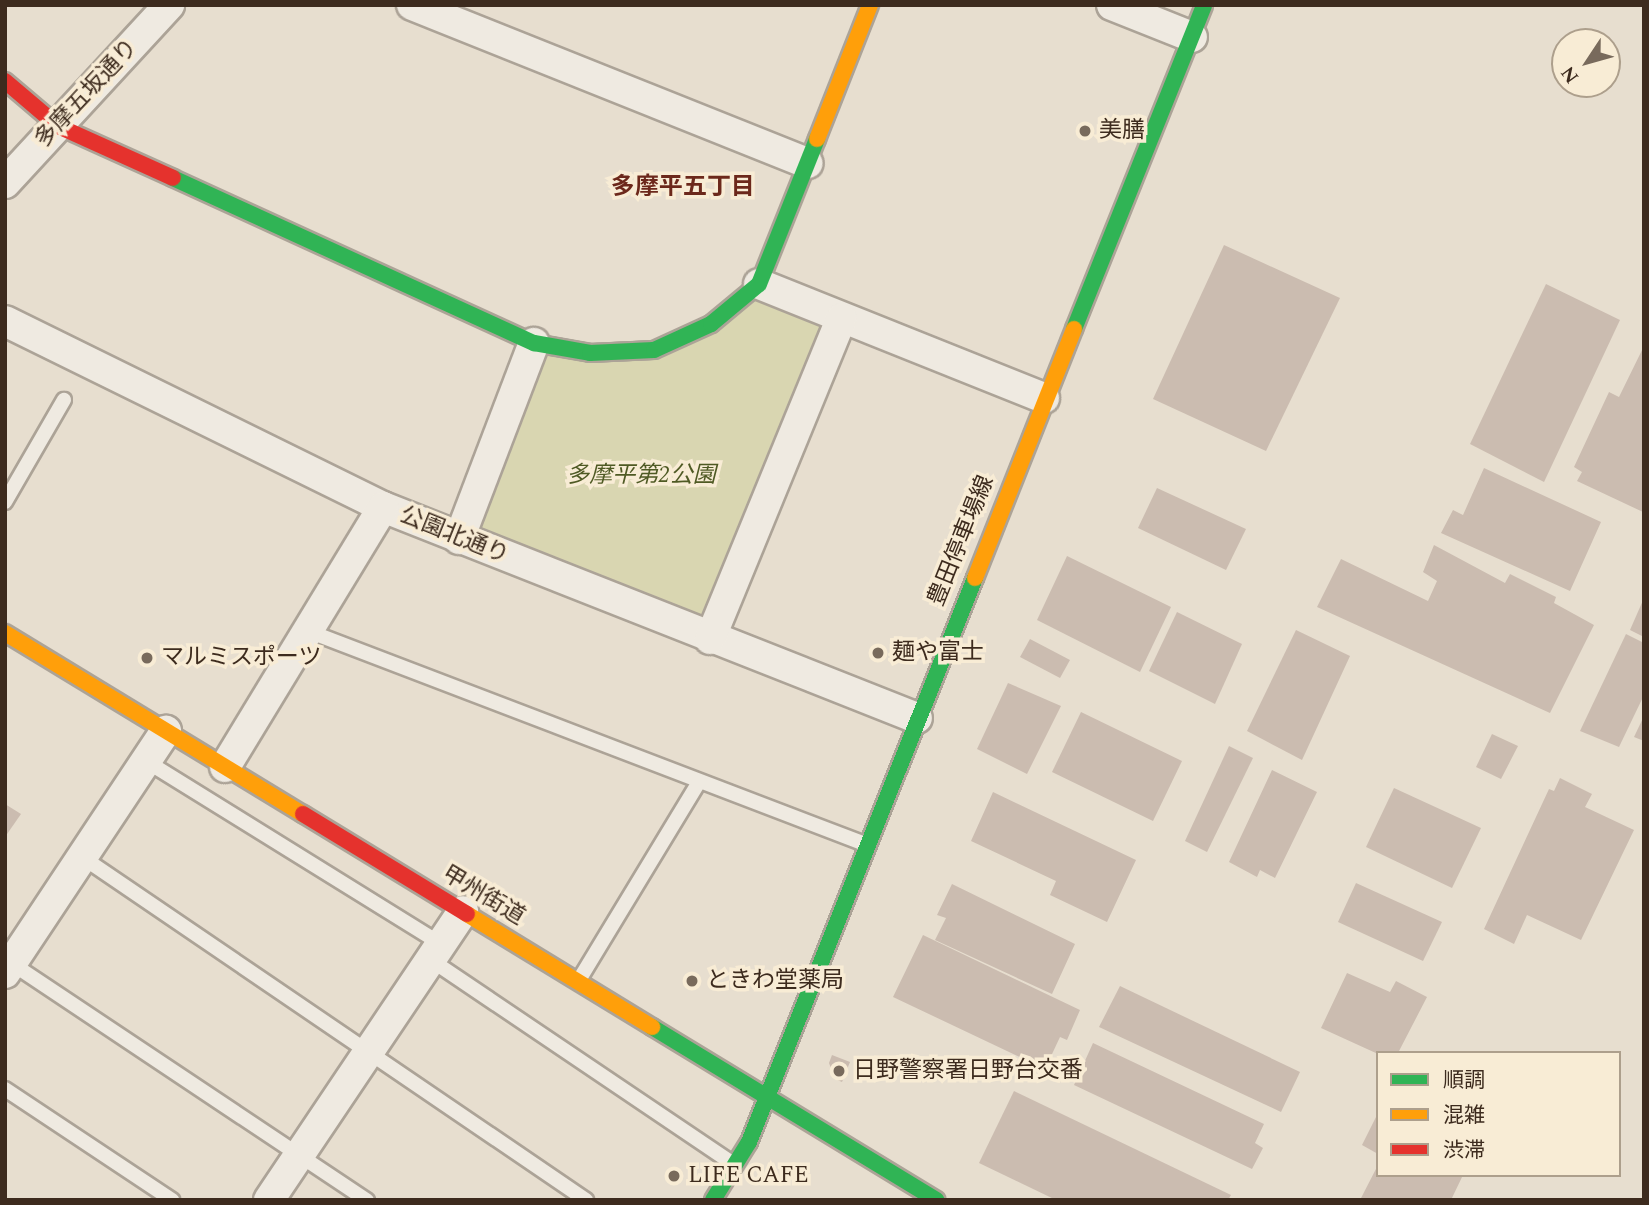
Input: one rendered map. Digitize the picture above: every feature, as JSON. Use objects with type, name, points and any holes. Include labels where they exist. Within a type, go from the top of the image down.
[{"type":"main road","points":[[5,80],[58,126],[534,343],[590,353],[653,350],[711,324],[759,284],[870,5]]},
{"type":"main road","name":"豊田停車場線","points":[[713,1200],[736,1165],[767,1095],[1044,398],[1204,5]]},
{"type":"main road","name":"甲州街道","points":[[5,633],[936,1200]]},
{"type":"street","name":"多摩五坂通り","points":[[5,183],[169,5]]},
{"type":"street","points":[[412,5],[807,163]]},
{"type":"street","points":[[1112,5],[1192,37]]},
{"type":"street","points":[[759,284],[1044,398]]},
{"type":"street","points":[[710,639],[841,318]]},
{"type":"street","name":"公園北通り","points":[[5,321],[383,507],[710,639],[917,718]]},
{"type":"street","points":[[459,539],[534,343]]},
{"type":"street","points":[[225,767],[383,507]]},
{"type":"street","points":[[8,968],[166,731]]},
{"type":"street","points":[[269,1200],[463,911]]},
{"type":"lane","points":[[5,502],[64,400]]},
{"type":"lane","points":[[308,631],[866,845]]},
{"type":"lane","points":[[146,761],[436,952],[736,1165]]},
{"type":"lane","points":[[579,981],[699,782]]},
{"type":"lane","points":[[82,857],[586,1200]]},
{"type":"lane","points":[[8,968],[367,1200]]},
{"type":"lane","points":[[5,1088],[172,1200]]},
{"type":"green space","name":"多摩平第2公園","points":[[759,284],[841,319],[710,639],[459,539],[534,343],[654,350]]},
{"type":"building","points":[[1224,245],[1340,298],[1266,451],[1153,399]]},
{"type":"building","points":[[1546,284],[1620,320],[1544,482],[1470,444]]},
{"type":"building","points":[[1644,346],[1643,512],[1577,481],[1582,472],[1574,467],[1609,392],[1619,397]]},
{"type":"building","points":[[1484,468],[1601,522],[1570,591],[1441,533],[1453,510],[1463,515]]},
{"type":"building","points":[[1157,488],[1246,529],[1226,570],[1138,528]]},
{"type":"building","points":[[1434,545],[1505,583],[1510,574],[1556,597],[1554,603],[1594,625],[1550,713],[1317,607],[1341,559],[1428,601],[1437,581],[1423,572]]},
{"type":"building","points":[[1067,556],[1171,607],[1140,672],[1037,620]]},
{"type":"building","points":[[1644,598],[1644,637],[1630,630]]},
{"type":"building","points":[[1177,612],[1242,644],[1215,704],[1149,671]]},
{"type":"building","points":[[1296,630],[1350,656],[1302,760],[1247,731]]},
{"type":"building","points":[[1626,634],[1644,643],[1644,695],[1619,747],[1580,731]]},
{"type":"building","points":[[1030,639],[1070,660],[1060,678],[1020,657]]},
{"type":"building","points":[[1008,683],[1061,706],[1027,774],[977,749]]},
{"type":"building","points":[[1081,712],[1182,761],[1153,821],[1052,772]]},
{"type":"building","points":[[1644,716],[1644,741],[1634,737]]},
{"type":"building","points":[[1492,734],[1518,746],[1501,779],[1476,767]]},
{"type":"building","points":[[1229,746],[1253,758],[1207,852],[1185,841]]},
{"type":"building","points":[[1272,770],[1317,792],[1275,878],[1260,870],[1257,877],[1229,862]]},
{"type":"building","points":[[1560,778],[1592,794],[1585,807],[1634,830],[1581,940],[1527,915],[1514,944],[1484,929],[1549,789],[1554,791]]},
{"type":"building","points":[[1394,788],[1481,828],[1452,888],[1366,847]]},
{"type":"building","points":[[993,792],[1136,860],[1107,922],[1050,895],[1056,881],[971,841]]},
{"type":"building","points":[[5,804],[21,814],[5,837]]},
{"type":"building","points":[[1356,883],[1442,922],[1423,961],[1338,922]]},
{"type":"building","points":[[952,884],[1075,944],[1052,994],[935,940],[946,918],[937,915]]},
{"type":"building","points":[[923,935],[1080,1010],[1067,1040],[1060,1037],[1045,1069],[893,997]]},
{"type":"building","points":[[1347,973],[1390,992],[1396,981],[1427,997],[1399,1051],[1376,1053],[1321,1028]]},
{"type":"building","points":[[1120,986],[1300,1072],[1281,1112],[1099,1027]]},
{"type":"building","points":[[1093,1043],[1264,1124],[1255,1143],[1263,1148],[1252,1169],[1074,1085]]},
{"type":"building","name":"日野警察署日野台交番","points":[[832,1055],[850,1062],[842,1082],[835,1079],[829,1063]]},
{"type":"building","points":[[1014,1091],[1231,1195],[1228,1200],[1056,1200],[979,1163]]},
{"type":"building","points":[[1376,1117],[1376,1153],[1362,1145]]},
{"type":"building","points":[[1376,1169],[1376,1177],[1462,1177],[1451,1200],[1360,1200]]},
{"type":"traffic: fast","points":[[1074,329],[1204,5]]},
{"type":"traffic: fast","points":[[173,178],[534,343],[590,353],[654,350],[711,324],[759,284],[817,139]]},
{"type":"traffic: fast","points":[[713,1200],[749,1142],[975,578]]},
{"type":"traffic: fast","points":[[652,1027],[936,1200]]},
{"type":"traffic: slow","points":[[817,139],[870,5]]},
{"type":"traffic: slow","points":[[975,578],[1074,329]]},
{"type":"traffic: slow","points":[[5,633],[303,814]]},
{"type":"traffic: slow","points":[[467,914],[652,1027]]},
{"type":"traffic: jam","points":[[5,81],[58,126],[173,178]]},
{"type":"traffic: jam","points":[[303,814],[467,914]]},
{"type":"place","name":"美膳","points":[[1085,131]]},
{"type":"place","name":"麺や富士","points":[[878,653]]},
{"type":"place","name":"マルミスポーツ","points":[[147,658]]},
{"type":"place","name":"ときわ堂薬局","points":[[692,981]]},
{"type":"place","name":"日野警察署日野台交番","points":[[839,1071]]},
{"type":"place","name":"LIFE CAFE","points":[[674,1176]]},
{"type":"district","name":"多摩平五丁目","points":[[683,188]]}]
